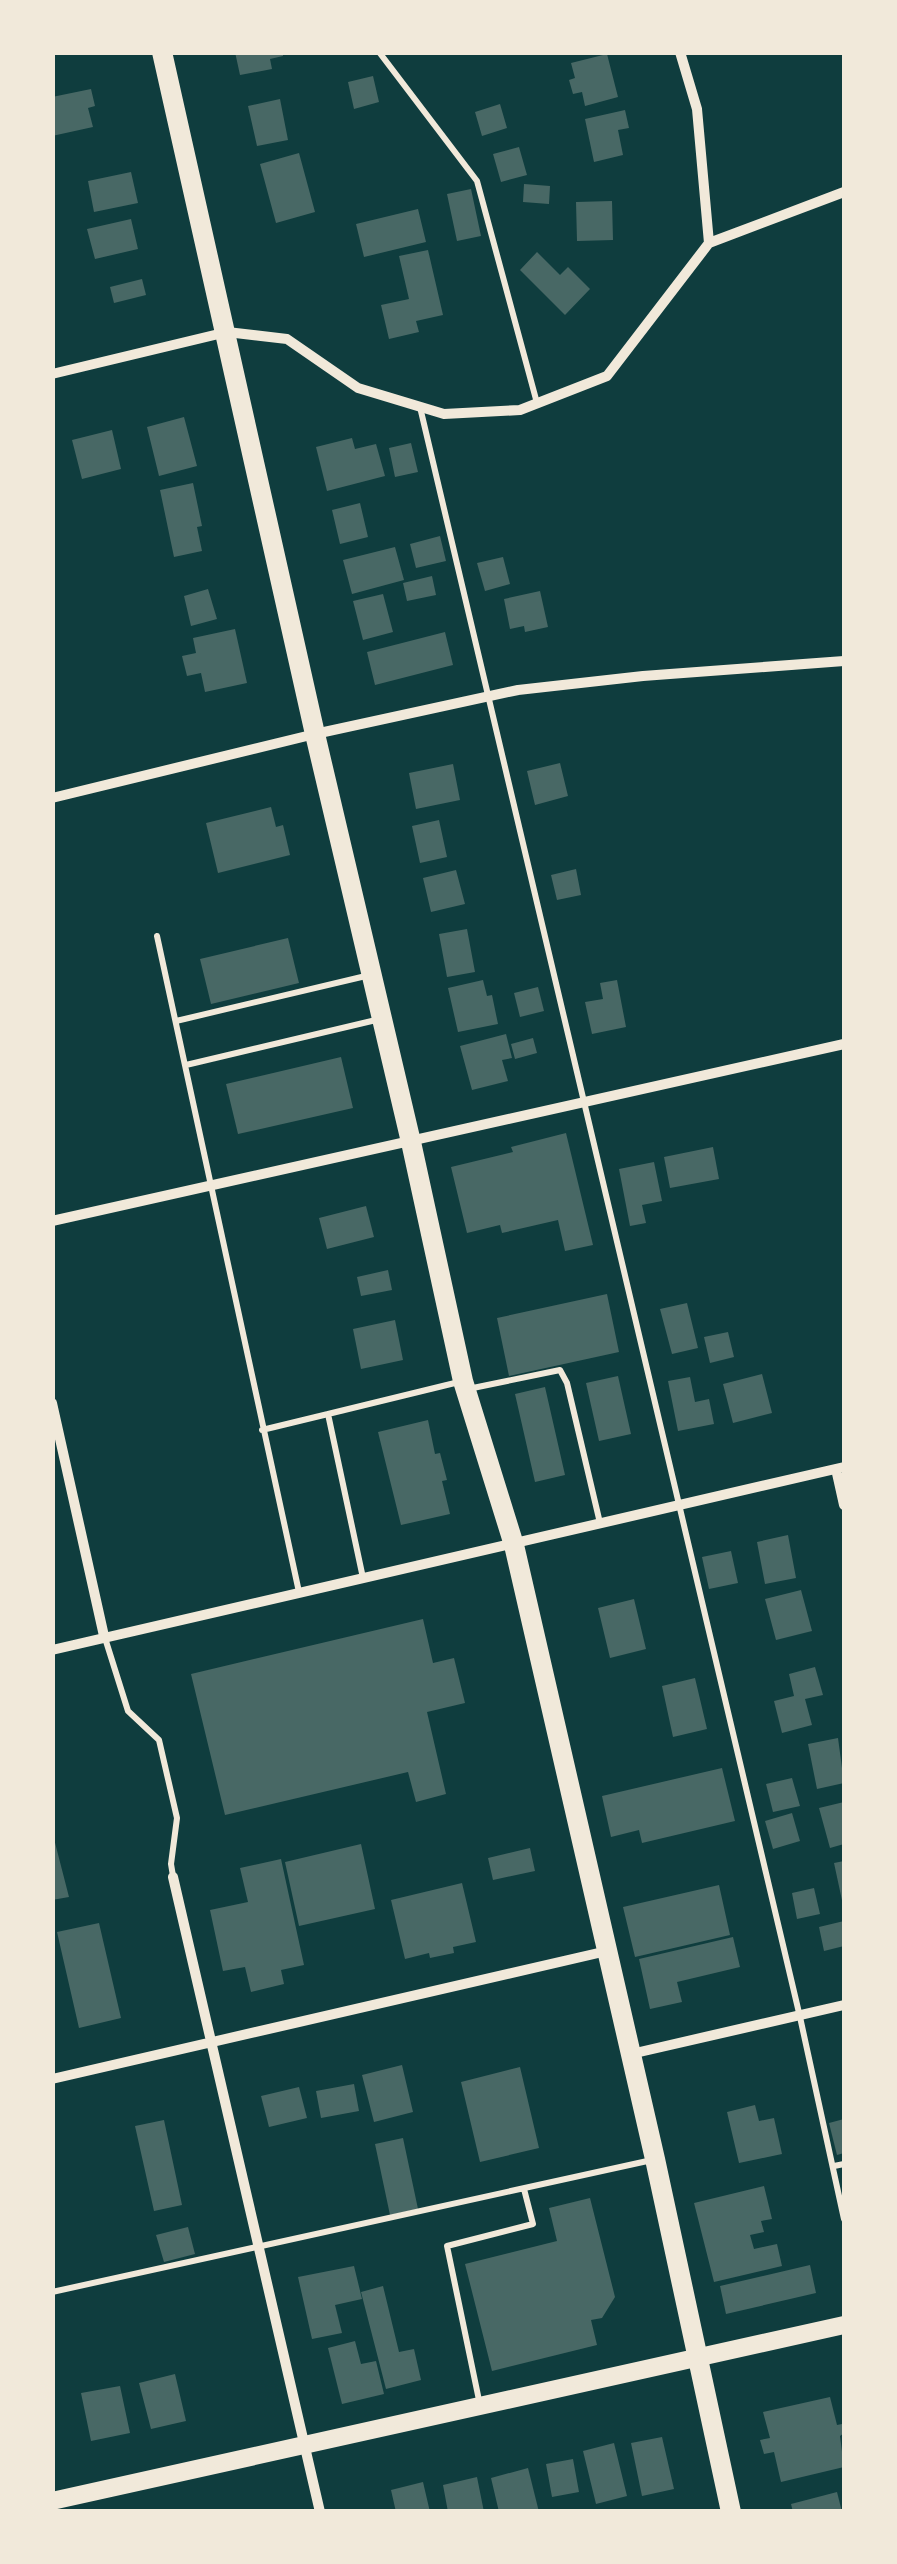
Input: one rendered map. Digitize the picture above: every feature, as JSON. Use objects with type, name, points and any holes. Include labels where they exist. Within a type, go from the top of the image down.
[{"type":"main road","points":[[162,52],[464,1386],[514,1545],[655,2159],[731,2512]]},
{"type":"street","points":[[680,52],[697,109],[709,243]]},
{"type":"street","points":[[52,374],[226,332],[286,339],[358,388],[444,414],[520,410],[607,376],[709,243],[844,192]]},
{"type":"street","points":[[52,798],[489,696],[643,676],[844,661]]},
{"type":"street","points":[[52,1221],[844,1044]]},
{"type":"street","points":[[52,1403],[56,1437],[104,1636]]},
{"type":"street","points":[[52,1650],[840,1468],[844,1506]]},
{"type":"street","points":[[173,1877],[320,2512]]},
{"type":"street","points":[[52,2080],[607,1950]]},
{"type":"street","points":[[630,2054],[844,2005]]},
{"type":"street","points":[[52,2502],[844,2326]]},
{"type":"lane","points":[[379,52],[477,182],[537,404]]},
{"type":"lane","points":[[420,406],[800,2016],[844,2219]]},
{"type":"lane","points":[[157,936],[300,1593]]},
{"type":"lane","points":[[176,1022],[371,974]]},
{"type":"lane","points":[[186,1065],[382,1019]]},
{"type":"lane","points":[[262,1430],[464,1386],[560,1370],[567,1383],[600,1524]]},
{"type":"lane","points":[[328,1414],[364,1579]]},
{"type":"lane","points":[[104,1636],[128,1711],[158,1740],[176,1818],[170,1864],[173,1877]]},
{"type":"lane","points":[[52,2292],[655,2159]]},
{"type":"lane","points":[[834,2166],[844,2164]]},
{"type":"lane","points":[[480,2406],[446,2246],[533,2224],[524,2188]]},
{"type":"building","points":[[235,52],[283,52],[283,56],[270,59],[272,69],[240,75]]},
{"type":"building","points":[[607,54],[618,97],[585,106],[582,92],[573,94],[569,80],[575,78],[571,63]]},
{"type":"building","points":[[373,76],[379,102],[354,109],[348,82]]},
{"type":"building","points":[[91,89],[95,106],[88,108],[93,127],[52,136],[52,97]]},
{"type":"building","points":[[280,99],[288,140],[257,146],[248,106]]},
{"type":"building","points":[[500,104],[507,128],[482,136],[475,112]]},
{"type":"building","points":[[625,110],[629,128],[618,130],[623,155],[594,162],[585,119]]},
{"type":"building","points":[[519,147],[527,175],[501,182],[493,154]]},
{"type":"building","points":[[299,153],[315,212],[276,223],[260,164]]},
{"type":"building","points":[[131,172],[138,203],[94,212],[88,181]]},
{"type":"building","points":[[524,184],[550,186],[549,204],[523,202]]},
{"type":"building","points":[[471,189],[481,236],[457,241],[447,194]]},
{"type":"building","points":[[612,201],[613,240],[577,241],[576,202]]},
{"type":"building","points":[[418,209],[426,242],[364,257],[356,224]]},
{"type":"building","points":[[131,219],[138,249],[95,259],[87,229]]},
{"type":"building","points":[[428,250],[443,315],[416,321],[419,332],[389,339],[381,305],[409,299],[399,256]]},
{"type":"building","points":[[537,252],[560,275],[568,267],[590,289],[565,315],[520,270]]},
{"type":"building","points":[[142,279],[146,295],[114,303],[110,287]]},
{"type":"building","points":[[184,417],[197,466],[159,476],[147,427]]},
{"type":"building","points":[[112,430],[121,469],[82,479],[72,440]]},
{"type":"building","points":[[352,438],[355,449],[376,444],[385,476],[327,491],[316,447]]},
{"type":"building","points":[[411,443],[418,472],[395,477],[389,448]]},
{"type":"building","points":[[193,483],[202,526],[197,527],[202,551],[174,557],[160,490]]},
{"type":"building","points":[[360,503],[368,537],[340,544],[332,510]]},
{"type":"building","points":[[440,536],[446,561],[416,568],[410,544]]},
{"type":"building","points":[[395,547],[404,580],[352,594],[343,560]]},
{"type":"building","points":[[503,557],[510,584],[485,591],[477,563]]},
{"type":"building","points":[[432,576],[436,595],[407,601],[403,583]]},
{"type":"building","points":[[208,589],[217,619],[191,626],[184,596]]},
{"type":"building","points":[[540,591],[548,627],[525,632],[524,626],[510,629],[504,599]]},
{"type":"building","points":[[383,594],[393,632],[363,640],[353,601]]},
{"type":"building","points":[[235,629],[247,683],[205,692],[201,673],[187,676],[182,656],[196,653],[193,638]]},
{"type":"building","points":[[445,632],[453,665],[375,685],[367,652]]},
{"type":"building","points":[[560,763],[568,796],[535,805],[527,771]]},
{"type":"building","points":[[453,764],[460,800],[416,809],[409,773]]},
{"type":"building","points":[[271,807],[276,827],[283,825],[290,855],[218,873],[206,823]]},
{"type":"building","points":[[439,820],[447,857],[420,863],[412,826]]},
{"type":"building","points":[[576,869],[581,895],[557,900],[551,875]]},
{"type":"building","points":[[456,870],[465,904],[431,912],[423,878]]},
{"type":"building","points":[[467,929],[475,972],[447,977],[439,934]]},
{"type":"building","points":[[288,938],[299,983],[211,1004],[200,959]]},
{"type":"building","points":[[483,980],[487,996],[492,995],[498,1024],[458,1032],[448,988]]},
{"type":"building","points":[[617,980],[626,1027],[592,1034],[585,1002],[603,999],[600,983]]},
{"type":"building","points":[[538,987],[544,1011],[520,1017],[514,993]]},
{"type":"building","points":[[506,1034],[512,1058],[502,1060],[508,1081],[472,1090],[460,1046]]},
{"type":"building","points":[[533,1038],[537,1053],[515,1059],[511,1044]]},
{"type":"building","points":[[341,1057],[353,1108],[238,1134],[226,1084]]},
{"type":"building","points":[[566,1133],[593,1245],[565,1251],[558,1220],[502,1233],[500,1225],[467,1233],[451,1167],[513,1152],[511,1147]]},
{"type":"building","points":[[713,1147],[719,1179],[670,1188],[664,1157]]},
{"type":"building","points":[[654,1162],[662,1201],[642,1205],[646,1223],[630,1226],[619,1169]]},
{"type":"building","points":[[366,1206],[374,1237],[327,1249],[319,1218]]},
{"type":"building","points":[[388,1270],[392,1290],[361,1296],[357,1277]]},
{"type":"building","points":[[607,1294],[619,1352],[509,1376],[497,1318]]},
{"type":"building","points":[[687,1303],[698,1348],[672,1354],[660,1309]]},
{"type":"building","points":[[395,1320],[403,1360],[361,1369],[353,1329]]},
{"type":"building","points":[[728,1332],[734,1357],[710,1363],[704,1337]]},
{"type":"building","points":[[762,1374],[772,1413],[733,1423],[723,1384]]},
{"type":"building","points":[[618,1376],[631,1434],[599,1441],[586,1383]]},
{"type":"building","points":[[690,1377],[695,1402],[709,1399],[714,1424],[678,1431],[668,1381]]},
{"type":"building","points":[[545,1387],[565,1475],[535,1482],[515,1394]]},
{"type":"building","points":[[428,1420],[435,1454],[440,1453],[447,1480],[442,1481],[450,1514],[401,1525],[378,1432]]},
{"type":"building","points":[[788,1535],[796,1578],[765,1584],[757,1542]]},
{"type":"building","points":[[731,1551],[738,1583],[709,1589],[702,1557]]},
{"type":"building","points":[[801,1590],[812,1631],[776,1640],[765,1599]]},
{"type":"building","points":[[634,1599],[646,1649],[610,1658],[598,1608]]},
{"type":"building","points":[[423,1619],[433,1663],[454,1658],[465,1703],[427,1712],[446,1794],[416,1802],[408,1772],[225,1815],[191,1674]]},
{"type":"building","points":[[815,1667],[823,1695],[805,1699],[812,1725],[782,1733],[774,1701],[794,1696],[789,1674]]},
{"type":"building","points":[[695,1678],[707,1729],[673,1737],[662,1686]]},
{"type":"building","points":[[838,1738],[844,1783],[817,1789],[808,1744]]},
{"type":"building","points":[[722,1768],[735,1821],[642,1843],[639,1830],[611,1837],[602,1796]]},
{"type":"building","points":[[792,1778],[800,1806],[773,1812],[766,1784]]},
{"type":"building","points":[[844,1802],[844,1844],[830,1848],[819,1808]]},
{"type":"building","points":[[792,1813],[800,1841],[773,1849],[765,1821]]},
{"type":"building","points":[[52,1831],[69,1897],[52,1900]]},
{"type":"building","points":[[361,1844],[375,1909],[299,1926],[285,1862]]},
{"type":"building","points":[[530,1848],[535,1871],[493,1880],[488,1858]]},
{"type":"building","points":[[281,1859],[304,1965],[281,1970],[284,1984],[251,1992],[245,1967],[223,1971],[210,1910],[248,1902],[240,1868]]},
{"type":"building","points":[[844,1861],[844,1905],[843,1905],[834,1863]]},
{"type":"building","points":[[462,1883],[476,1942],[453,1947],[454,1953],[430,1958],[429,1953],[405,1959],[391,1900]]},
{"type":"building","points":[[719,1885],[730,1935],[635,1957],[623,1907]]},
{"type":"building","points":[[814,1888],[820,1914],[797,1919],[792,1893]]},
{"type":"building","points":[[844,1921],[844,1946],[824,1951],[819,1927]]},
{"type":"building","points":[[99,1923],[121,2018],[79,2028],[57,1932]]},
{"type":"building","points":[[733,1937],[740,1967],[677,1982],[682,2002],[650,2009],[639,1959]]},
{"type":"building","points":[[402,2065],[413,2112],[374,2122],[362,2075]]},
{"type":"building","points":[[520,2067],[539,2148],[480,2162],[461,2082]]},
{"type":"building","points":[[354,2084],[359,2111],[321,2118],[316,2091]]},
{"type":"building","points":[[299,2087],[307,2118],[269,2127],[261,2096]]},
{"type":"building","points":[[755,2105],[759,2121],[774,2118],[782,2154],[739,2163],[727,2112]]},
{"type":"building","points":[[844,2119],[844,2153],[837,2155],[829,2123]]},
{"type":"building","points":[[164,2120],[182,2205],[154,2211],[135,2126]]},
{"type":"building","points":[[403,2138],[418,2209],[390,2215],[375,2144]]},
{"type":"building","points":[[764,2186],[772,2219],[761,2221],[764,2232],[750,2235],[754,2249],[777,2244],[782,2266],[714,2282],[694,2203]]},
{"type":"building","points":[[590,2198],[615,2297],[602,2318],[591,2320],[597,2345],[492,2371],[465,2264],[557,2241],[549,2208]]},
{"type":"building","points":[[188,2227],[195,2254],[164,2262],[156,2235]]},
{"type":"building","points":[[810,2265],[816,2293],[726,2314],[720,2286]]},
{"type":"building","points":[[354,2266],[362,2299],[335,2305],[342,2333],[312,2339],[298,2277]]},
{"type":"building","points":[[383,2286],[399,2352],[414,2349],[421,2380],[386,2389],[361,2292]]},
{"type":"building","points":[[355,2341],[361,2364],[376,2361],[384,2394],[342,2404],[328,2348]]},
{"type":"building","points":[[175,2374],[186,2421],[151,2429],[139,2383]]},
{"type":"building","points":[[120,2386],[130,2433],[91,2441],[81,2393]]},
{"type":"building","points":[[830,2397],[837,2425],[842,2424],[844,2433],[840,2436],[844,2467],[781,2482],[774,2452],[764,2454],[760,2440],[770,2438],[763,2412]]},
{"type":"building","points":[[662,2437],[674,2489],[642,2496],[631,2443]]},
{"type":"building","points":[[614,2443],[627,2496],[596,2504],[583,2451]]},
{"type":"building","points":[[573,2459],[579,2492],[552,2497],[546,2464]]},
{"type":"building","points":[[528,2468],[539,2512],[499,2512],[491,2478]]},
{"type":"building","points":[[477,2477],[484,2512],[448,2512],[443,2485]]},
{"type":"building","points":[[423,2482],[430,2512],[396,2512],[391,2490]]},
{"type":"building","points":[[837,2492],[842,2512],[793,2512],[791,2504]]}]
